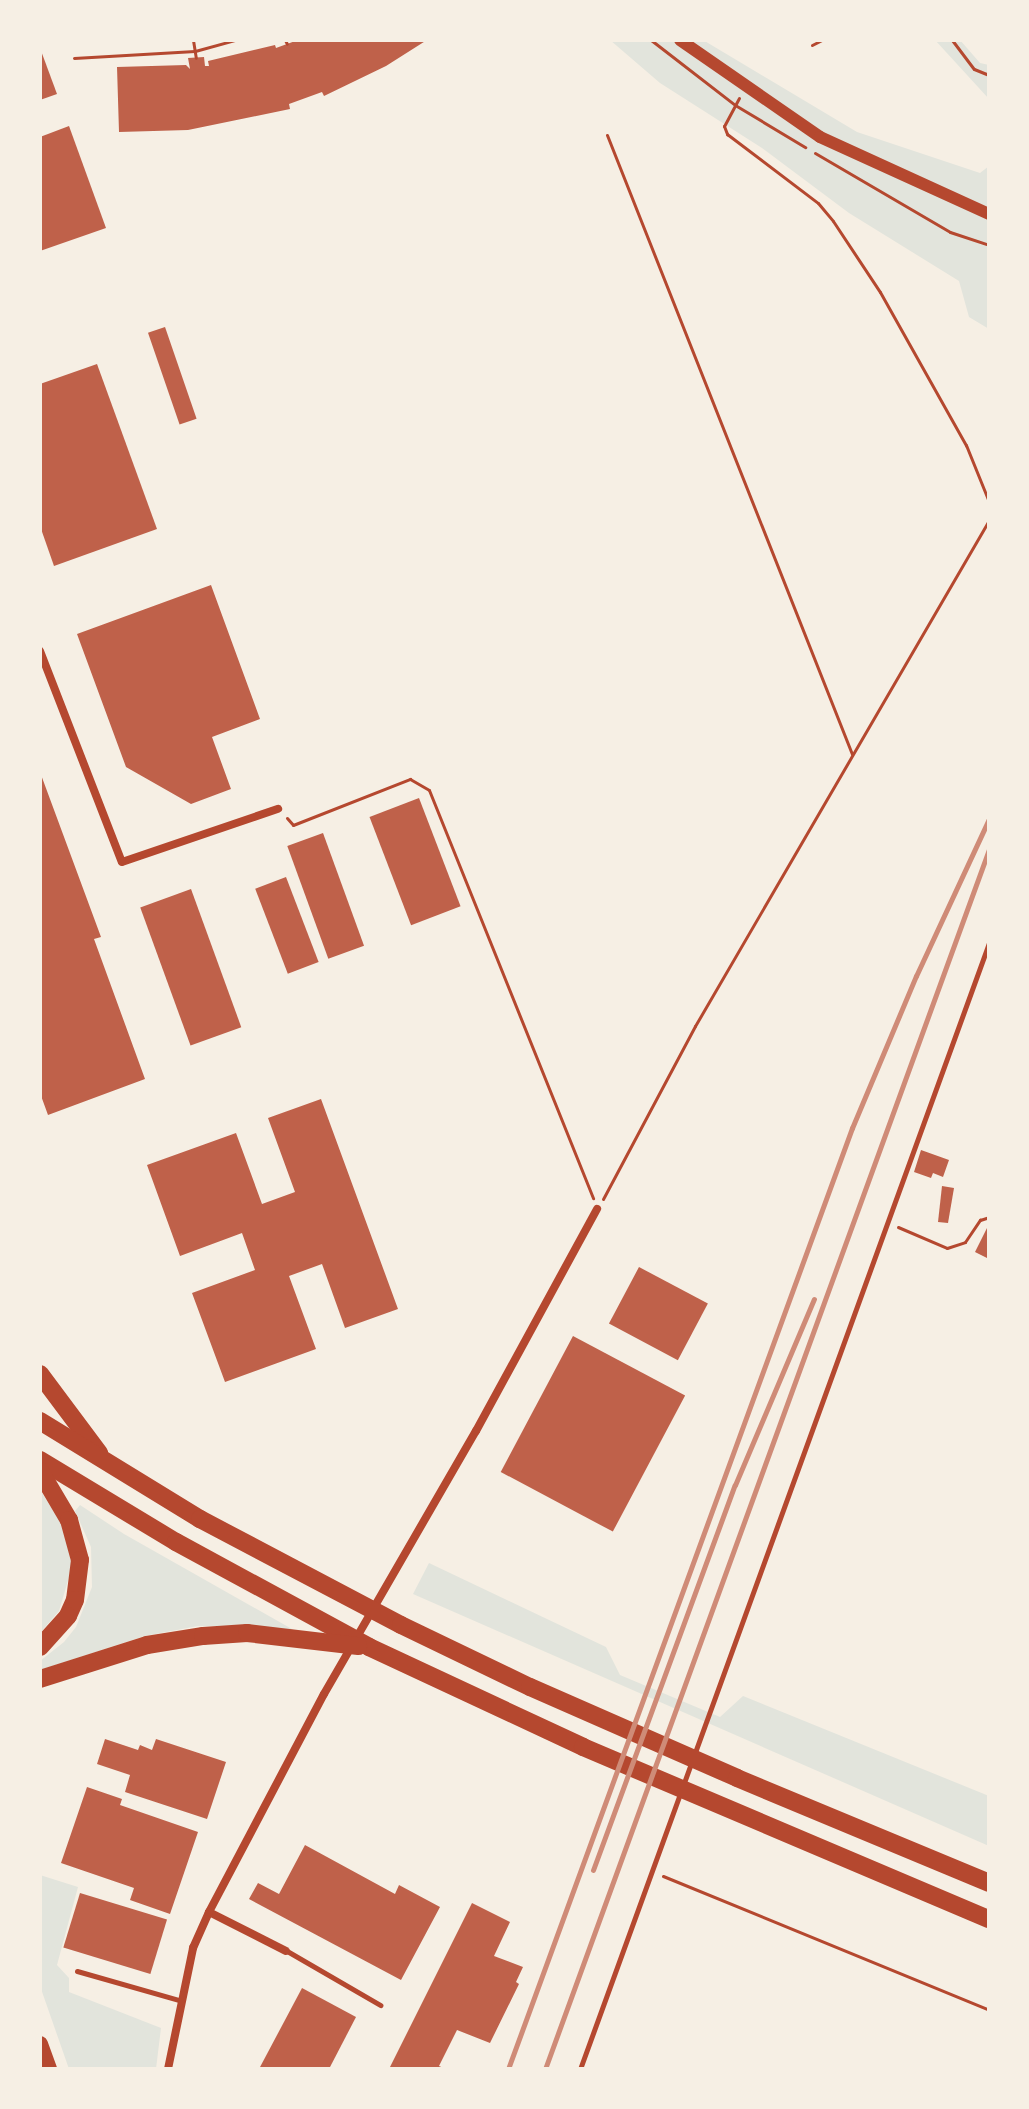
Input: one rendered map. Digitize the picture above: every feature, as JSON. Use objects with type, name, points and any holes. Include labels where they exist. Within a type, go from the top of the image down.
[{"type":"highway","points":[[40,1374],[105,1462]]},
{"type":"highway","points":[[40,1421],[105,1462],[315,1581],[530,1687],[989,1883]]},
{"type":"highway","points":[[40,1460],[176,1542],[369,1647],[583,1747],[989,1919]]},
{"type":"highway","points":[[40,1471],[69,1520],[80,1560],[79,1581],[68,1616],[40,1647]]},
{"type":"highway","points":[[40,1679],[147,1645],[203,1636],[247,1633],[369,1647]]},
{"type":"main road","points":[[40,2044],[50,2068]]},
{"type":"street","points":[[680,40],[745,88],[820,137],[989,214]]},
{"type":"street","points":[[40,651],[122,862],[278,809]]},
{"type":"street","points":[[168,2069],[193,1948],[209,1912],[324,1694],[464,1452],[597,1209]]},
{"type":"street","points":[[209,1912],[286,1951]]},
{"type":"lane","points":[[580,2069],[989,943]]},
{"type":"lane","points":[[286,1951],[380,2005]]},
{"type":"lane","points":[[77,1971],[183,2001]]},
{"type":"path","points":[[193,40],[196,58]]},
{"type":"path","points":[[74,58],[195,51],[235,40]]},
{"type":"path","points":[[812,45],[822,40]]},
{"type":"path","points":[[952,40],[974,69],[989,75]]},
{"type":"path","points":[[745,88],[726,119],[727,134],[818,203],[833,221],[880,292],[966,445],[989,502]]},
{"type":"path","points":[[607,135],[852,754]]},
{"type":"path","points":[[597,1209],[695,1026],[989,520]]},
{"type":"path","points":[[278,809],[293,825],[410,779],[429,790],[597,1209]]},
{"type":"path","points":[[888,1222],[947,1248],[965,1242],[980,1220],[989,1217]]},
{"type":"path","points":[[650,1872],[989,2010]]},
{"type":"shaded area","points":[[610,40],[703,40],[857,132],[980,173],[989,166],[989,329],[969,317],[959,281],[849,213],[762,148],[660,83]]},
{"type":"shaded area","points":[[935,40],[960,40],[980,63],[989,65],[989,99]]},
{"type":"shaded area","points":[[40,1490],[65,1529],[72,1567],[59,1611],[40,1633]]},
{"type":"shaded area","points":[[80,1505],[124,1534],[299,1633],[260,1626],[198,1626],[145,1636],[40,1670],[40,1661],[64,1642],[76,1627],[92,1587],[91,1547],[75,1511]]},
{"type":"shaded area","points":[[429,1563],[606,1647],[620,1675],[720,1717],[743,1696],[989,1796],[989,1846],[413,1594]]},
{"type":"shaded area","points":[[40,1875],[78,1887],[57,1965],[69,1978],[69,1992],[161,2028],[156,2069],[69,2069],[40,1986]]},
{"type":"building","points":[[298,40],[427,40],[386,66],[324,96],[322,92],[289,104],[290,109],[188,130],[119,132],[117,67],[186,65],[190,69],[188,58],[204,57],[205,66],[209,66],[208,61],[275,45],[276,48]]},
{"type":"building","points":[[40,48],[57,94],[40,100]]},
{"type":"building","points":[[69,126],[106,228],[40,251],[40,137]]},
{"type":"building","points":[[165,327],[197,419],[180,425],[148,333]]},
{"type":"building","points":[[97,364],[157,529],[54,566],[40,526],[40,384]]},
{"type":"building","points":[[211,585],[260,719],[212,737],[231,789],[191,804],[126,767],[77,634]]},
{"type":"building","points":[[40,772],[101,937],[94,939],[145,1079],[48,1115],[40,1093]]},
{"type":"building","points":[[419,798],[461,906],[411,925],[370,817]]},
{"type":"building","points":[[323,833],[364,946],[328,959],[287,846]]},
{"type":"building","points":[[286,877],[319,962],[288,974],[255,889]]},
{"type":"building","points":[[191,889],[241,1027],[191,1046],[140,907]]},
{"type":"building","points":[[321,1099],[398,1309],[345,1328],[322,1264],[289,1276],[316,1349],[225,1382],[192,1293],[255,1270],[242,1233],[180,1256],[147,1165],[236,1133],[262,1204],[295,1192],[268,1118]]},
{"type":"building","points":[[921,1150],[949,1160],[943,1177],[933,1173],[931,1178],[914,1172]]},
{"type":"building","points":[[942,1186],[954,1188],[948,1223],[938,1222]]},
{"type":"building","points":[[989,1229],[989,1259],[975,1252]]},
{"type":"building","points":[[639,1267],[708,1304],[678,1360],[609,1324]]},
{"type":"building","points":[[573,1336],[685,1396],[613,1532],[501,1472]]},
{"type":"building","points":[[105,1739],[138,1750],[140,1745],[152,1750],[156,1739],[226,1762],[207,1819],[125,1792],[130,1775],[97,1764]]},
{"type":"building","points":[[87,1787],[122,1799],[120,1805],[198,1832],[170,1914],[130,1900],[134,1888],[61,1863]]},
{"type":"building","points":[[305,1845],[395,1894],[399,1885],[440,1907],[401,1980],[249,1899],[258,1883],[279,1894]]},
{"type":"building","points":[[80,1893],[167,1920],[150,1974],[63,1948]]},
{"type":"building","points":[[472,1903],[510,1922],[494,1956],[523,1967],[516,1982],[519,1984],[490,2043],[457,2030],[439,2066],[446,2069],[389,2069]]},
{"type":"building","points":[[302,1988],[356,2017],[329,2069],[259,2069]]},
{"type":"railway","points":[[508,2069],[852,1128],[916,976],[989,819]]},
{"type":"railway","points":[[545,2069],[989,849]]},
{"type":"railway","points":[[593,1870],[735,1485],[814,1299]]}]
